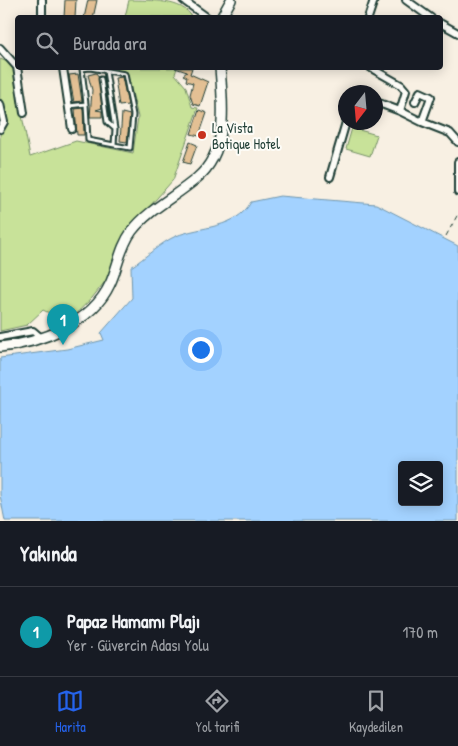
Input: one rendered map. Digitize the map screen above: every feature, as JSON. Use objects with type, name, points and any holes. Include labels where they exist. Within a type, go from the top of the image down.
[{"type":"main road","points":[[223,15],[231,0]]},
{"type":"main road","points":[[0,348],[66,329],[94,310],[109,286],[131,233],[154,210],[197,178],[208,166],[215,153],[222,126],[220,70]]},
{"type":"street","points":[[42,0],[42,15]]},
{"type":"street","points":[[183,0],[204,15]]},
{"type":"street","points":[[369,15],[374,0]]},
{"type":"street","points":[[406,0],[427,15]]},
{"type":"street","points":[[443,25],[458,33]]},
{"type":"street","points":[[0,48],[15,65]]},
{"type":"street","points":[[17,70],[24,113]]},
{"type":"street","points":[[62,70],[72,129]]},
{"type":"street","points":[[375,70],[401,85],[406,91],[400,111]]},
{"type":"street","points":[[415,102],[420,92],[431,97],[422,122]]},
{"type":"street","points":[[0,104],[4,122],[0,129]]},
{"type":"street","points":[[383,105],[458,137]]},
{"type":"street","points":[[330,177],[344,130]]},
{"type":"street","points":[[450,133],[458,142]]},
{"type":"street","points":[[458,162],[458,192]]},
{"type":"street","points":[[0,337],[33,331],[40,337]]},
{"type":"lane","points":[[82,70],[88,140],[130,148],[133,116],[125,74],[94,70]]},
{"type":"lane","points":[[106,71],[114,129],[114,145]]},
{"type":"lane","points":[[101,79],[107,122],[114,129]]},
{"type":"lane","points":[[69,106],[86,104]]},
{"type":"path","points":[[446,236],[458,214]]},
{"type":"green space","points":[[129,0],[174,4],[188,11],[191,15],[125,15]]},
{"type":"green space","points":[[0,59],[15,65],[19,100],[30,157],[76,141],[133,153],[138,117],[127,72],[117,70],[176,70],[175,74],[186,87],[192,107],[198,108],[173,180],[127,232],[107,279],[92,298],[59,330],[55,316],[43,310],[27,325],[0,331]]},
{"type":"green space","points":[[351,130],[377,135],[370,156],[346,149]]},
{"type":"water","points":[[280,196],[376,204],[458,246],[458,521],[5,521],[0,495],[0,358],[67,349],[104,340],[101,333],[132,298],[131,267],[176,236],[227,222],[244,211],[251,202]]},
{"type":"building","points":[[65,0],[76,0],[75,15],[64,15]]},
{"type":"building","points":[[88,0],[97,0],[94,15],[85,15]]},
{"type":"building","points":[[181,70],[191,70],[190,74],[208,82],[200,106],[193,104],[190,95],[193,83],[186,81],[187,77],[183,75],[187,72]]},
{"type":"building","points":[[96,73],[99,77],[102,108],[96,110],[102,111],[102,117],[90,117],[92,90],[88,75]]},
{"type":"building","points":[[78,74],[82,101],[74,102],[69,75]]},
{"type":"building","points":[[122,77],[128,105],[119,106],[115,78]]},
{"type":"building","points":[[83,108],[84,135],[77,135],[75,109]]},
{"type":"building","points":[[199,110],[207,113],[199,136],[191,134]]},
{"type":"building","points":[[122,113],[130,115],[127,142],[120,141]]},
{"type":"building","points":[[190,142],[197,145],[190,164],[183,162]]},
{"type":"place","name":"La Vista Botique Hotel","points":[[202,135]]},
{"type":"place","name":"Papaz Hamamı Plajı","points":[[63,345]]}]
